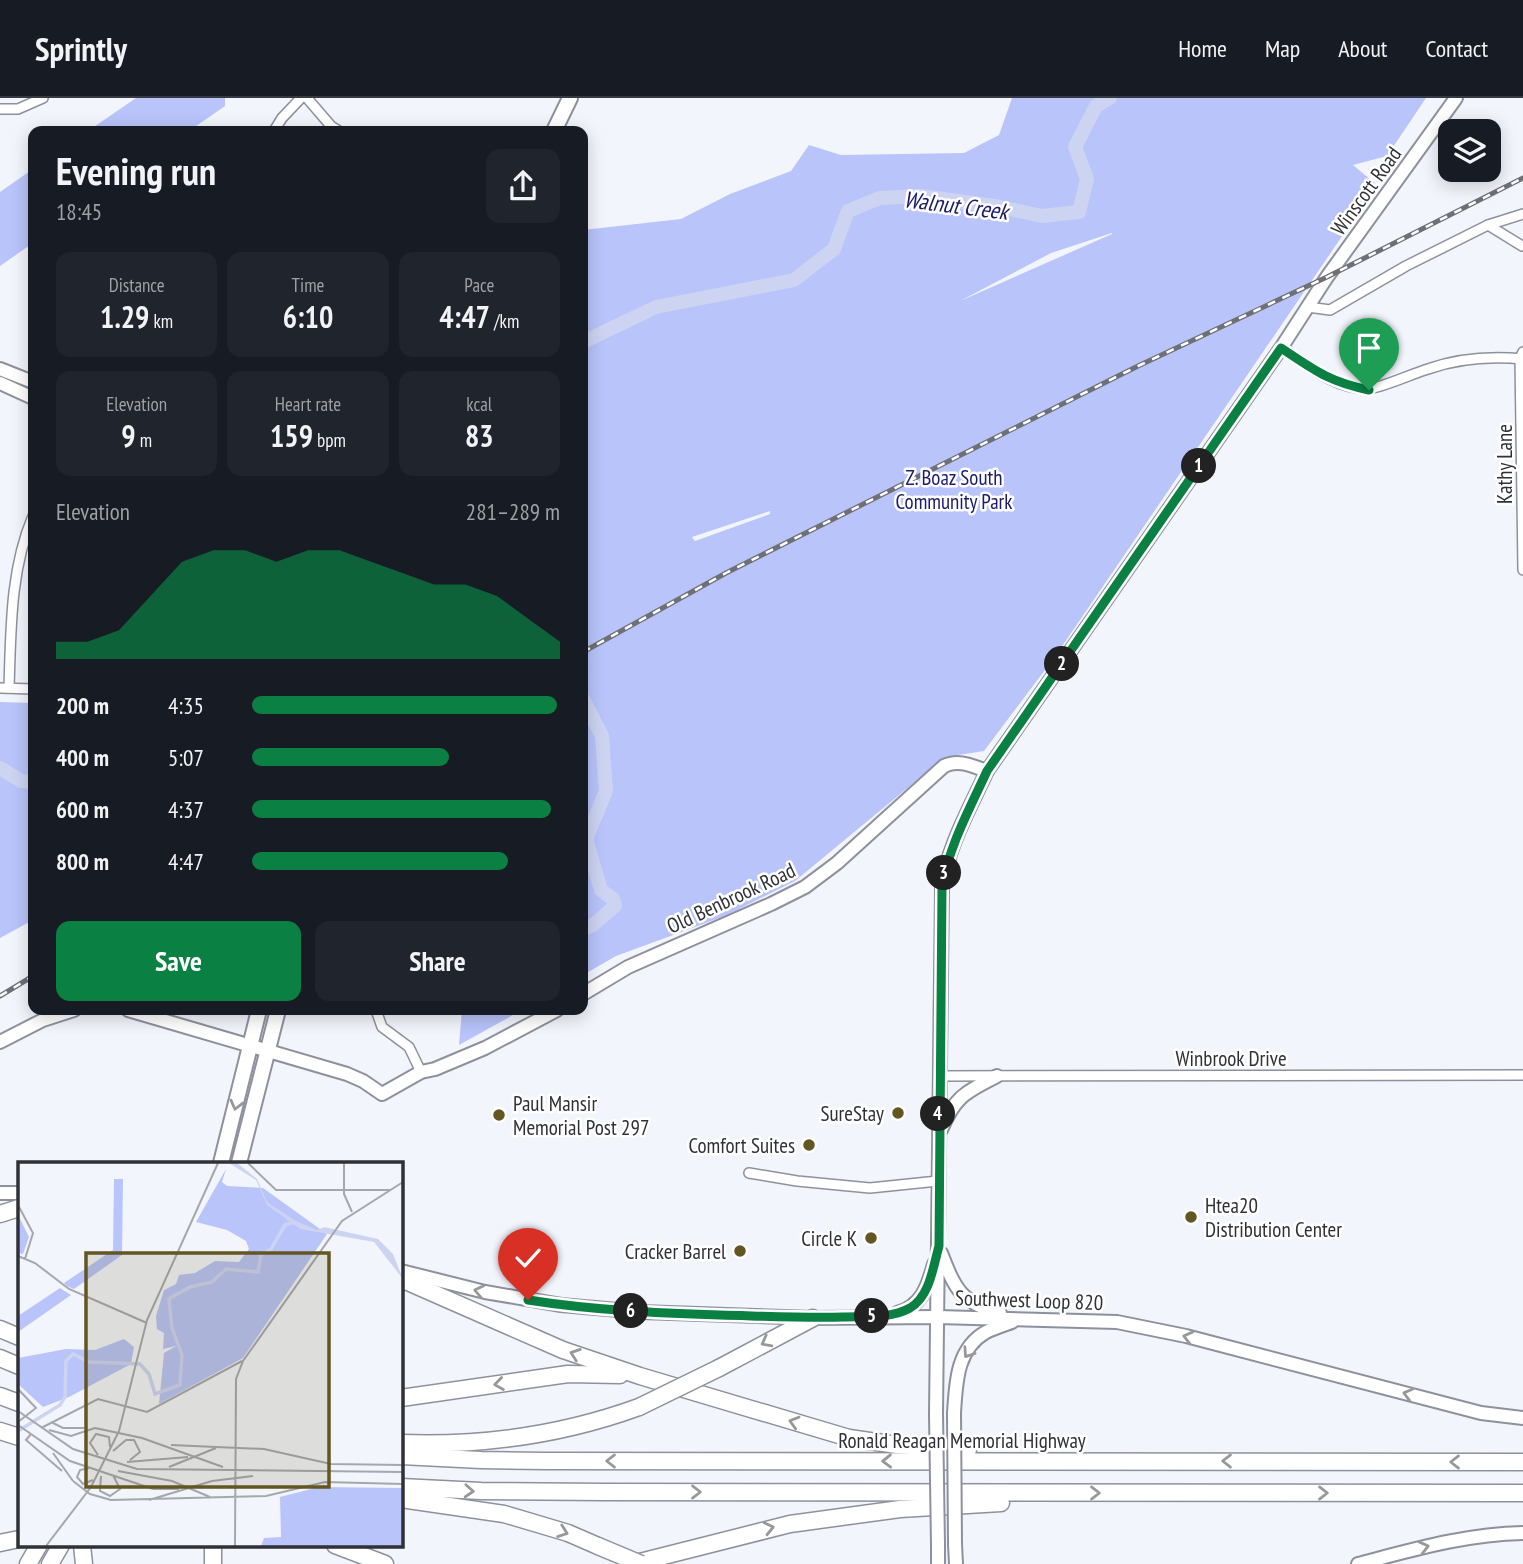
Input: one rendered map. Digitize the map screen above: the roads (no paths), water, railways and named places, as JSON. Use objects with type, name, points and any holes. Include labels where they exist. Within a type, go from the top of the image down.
[{"type":"highway","points":[[0,1214],[18,1208]]},
{"type":"highway","points":[[402,1279],[563,1350],[640,1377],[849,1437],[922,1448],[1004,1452],[1029,1461]]},
{"type":"highway","points":[[402,1443],[515,1438],[569,1429],[639,1407],[813,1318]]},
{"type":"highway","points":[[0,1329],[18,1337]]},
{"type":"highway","points":[[0,1358],[18,1366]]},
{"type":"highway","points":[[402,1398],[568,1374],[640,1377]]},
{"type":"highway","points":[[0,1396],[18,1403]]},
{"type":"highway","points":[[0,1431],[18,1439]]},
{"type":"highway","points":[[0,1441],[18,1439]]},
{"type":"highway","name":"Ronald Reagan Memorial Highway","points":[[402,1456],[533,1461],[1523,1462]]},
{"type":"highway","points":[[402,1487],[481,1492],[1523,1493]]},
{"type":"highway","points":[[632,1564],[790,1524],[900,1509],[1018,1502],[1049,1493]]},
{"type":"highway","points":[[402,1499],[504,1514],[568,1533],[641,1564]]},
{"type":"highway","points":[[0,1543],[18,1539]]},
{"type":"highway","points":[[28,1564],[38,1546]]},
{"type":"highway","points":[[50,1564],[60,1546]]},
{"type":"highway","points":[[82,1546],[84,1564]]},
{"type":"highway","points":[[213,1546],[213,1564]]},
{"type":"highway","points":[[338,1546],[385,1564]]},
{"type":"main road","points":[[556,126],[570,98]]},
{"type":"main road","name":"Winscott Road","points":[[938,1564],[938,1136],[943,875],[961,827],[987,771],[1456,98]]},
{"type":"main road","points":[[0,369],[28,380]]},
{"type":"main road","points":[[0,383],[28,396]]},
{"type":"main road","name":"Old Benbrook Road","points":[[588,991],[628,967],[805,887],[836,863],[944,766],[952,762],[964,763],[987,771]]},
{"type":"main road","points":[[0,1042],[58,1015]]},
{"type":"main road","points":[[144,1015],[347,1074],[382,1094],[421,1072],[435,1069],[485,1048],[548,1015]]},
{"type":"main road","points":[[220,1162],[258,1015]]},
{"type":"main road","points":[[241,1162],[277,1015]]},
{"type":"main road","points":[[938,1136],[948,1113],[962,1095],[997,1076]]},
{"type":"main road","points":[[215,1162],[226,1142]]},
{"type":"main road","points":[[0,1193],[18,1193]]},
{"type":"main road","points":[[881,1316],[902,1312],[913,1306],[922,1296],[929,1282],[939,1246]]},
{"type":"main road","points":[[939,1246],[952,1283],[967,1300],[984,1309],[1019,1319]]},
{"type":"main road","name":"Southwest Loop 820","points":[[402,1271],[485,1292],[561,1305],[641,1312],[813,1318],[881,1316],[1117,1322],[1165,1331],[1469,1410],[1523,1418]]},
{"type":"main road","points":[[956,1564],[956,1371],[968,1350],[984,1333],[1019,1319]]},
{"type":"main road","points":[[1358,1564],[1450,1541],[1499,1533],[1523,1533]]},
{"type":"street","points":[[0,109],[18,109],[43,98]]},
{"type":"street","points":[[277,126],[301,98]]},
{"type":"street","points":[[307,98],[331,126]]},
{"type":"street","points":[[1308,307],[1330,310],[1406,266],[1488,225],[1523,214]]},
{"type":"street","points":[[1488,225],[1522,246]]},
{"type":"street","points":[[1281,348],[1325,377],[1342,385],[1369,390],[1430,368],[1469,358],[1522,356]]},
{"type":"street","name":"Kathy Lane","points":[[1522,356],[1523,569]]},
{"type":"street","points":[[28,528],[16,574],[4,688],[28,689]]},
{"type":"street","points":[[378,1015],[382,1027],[409,1047],[421,1072]]},
{"type":"street","name":"Winbrook Drive","points":[[939,1076],[1523,1075]]},
{"type":"street","points":[[749,1172],[797,1181],[870,1188],[938,1181]]},
{"type":"waterway","name":"Walnut Creek","points":[[588,340],[656,307],[794,280],[834,249],[848,211],[880,198],[921,196],[995,206],[1042,216],[1079,212],[1087,179],[1075,147],[1096,106],[1110,98]]},
{"type":"waterway","name":"Walnut Creek","points":[[588,709],[602,736],[606,791],[588,834]]},
{"type":"waterway","name":"Walnut Creek","points":[[0,768],[21,781],[28,782]]},
{"type":"waterway","name":"Walnut Creek","points":[[588,846],[601,890],[613,899],[615,906],[588,927]]},
{"type":"railway","points":[[588,649],[726,573],[1138,366],[1327,277],[1523,178]]},
{"type":"railway","points":[[0,996],[28,979]]},
{"type":"place","name":"SureStay","points":[[898,1113]]},
{"type":"place","name":"Paul Mansir Memorial Post 297","points":[[499,1115]]},
{"type":"place","name":"Comfort Suites","points":[[809,1145]]},
{"type":"place","name":"Htea20 Distribution Center","points":[[1191,1217]]},
{"type":"place","name":"Circle K","points":[[871,1238]]},
{"type":"place","name":"Cracker Barrel","points":[[740,1251]]},
{"type":"park label","name":"Z. Boaz South Community Park","points":[[954,489]]}]
